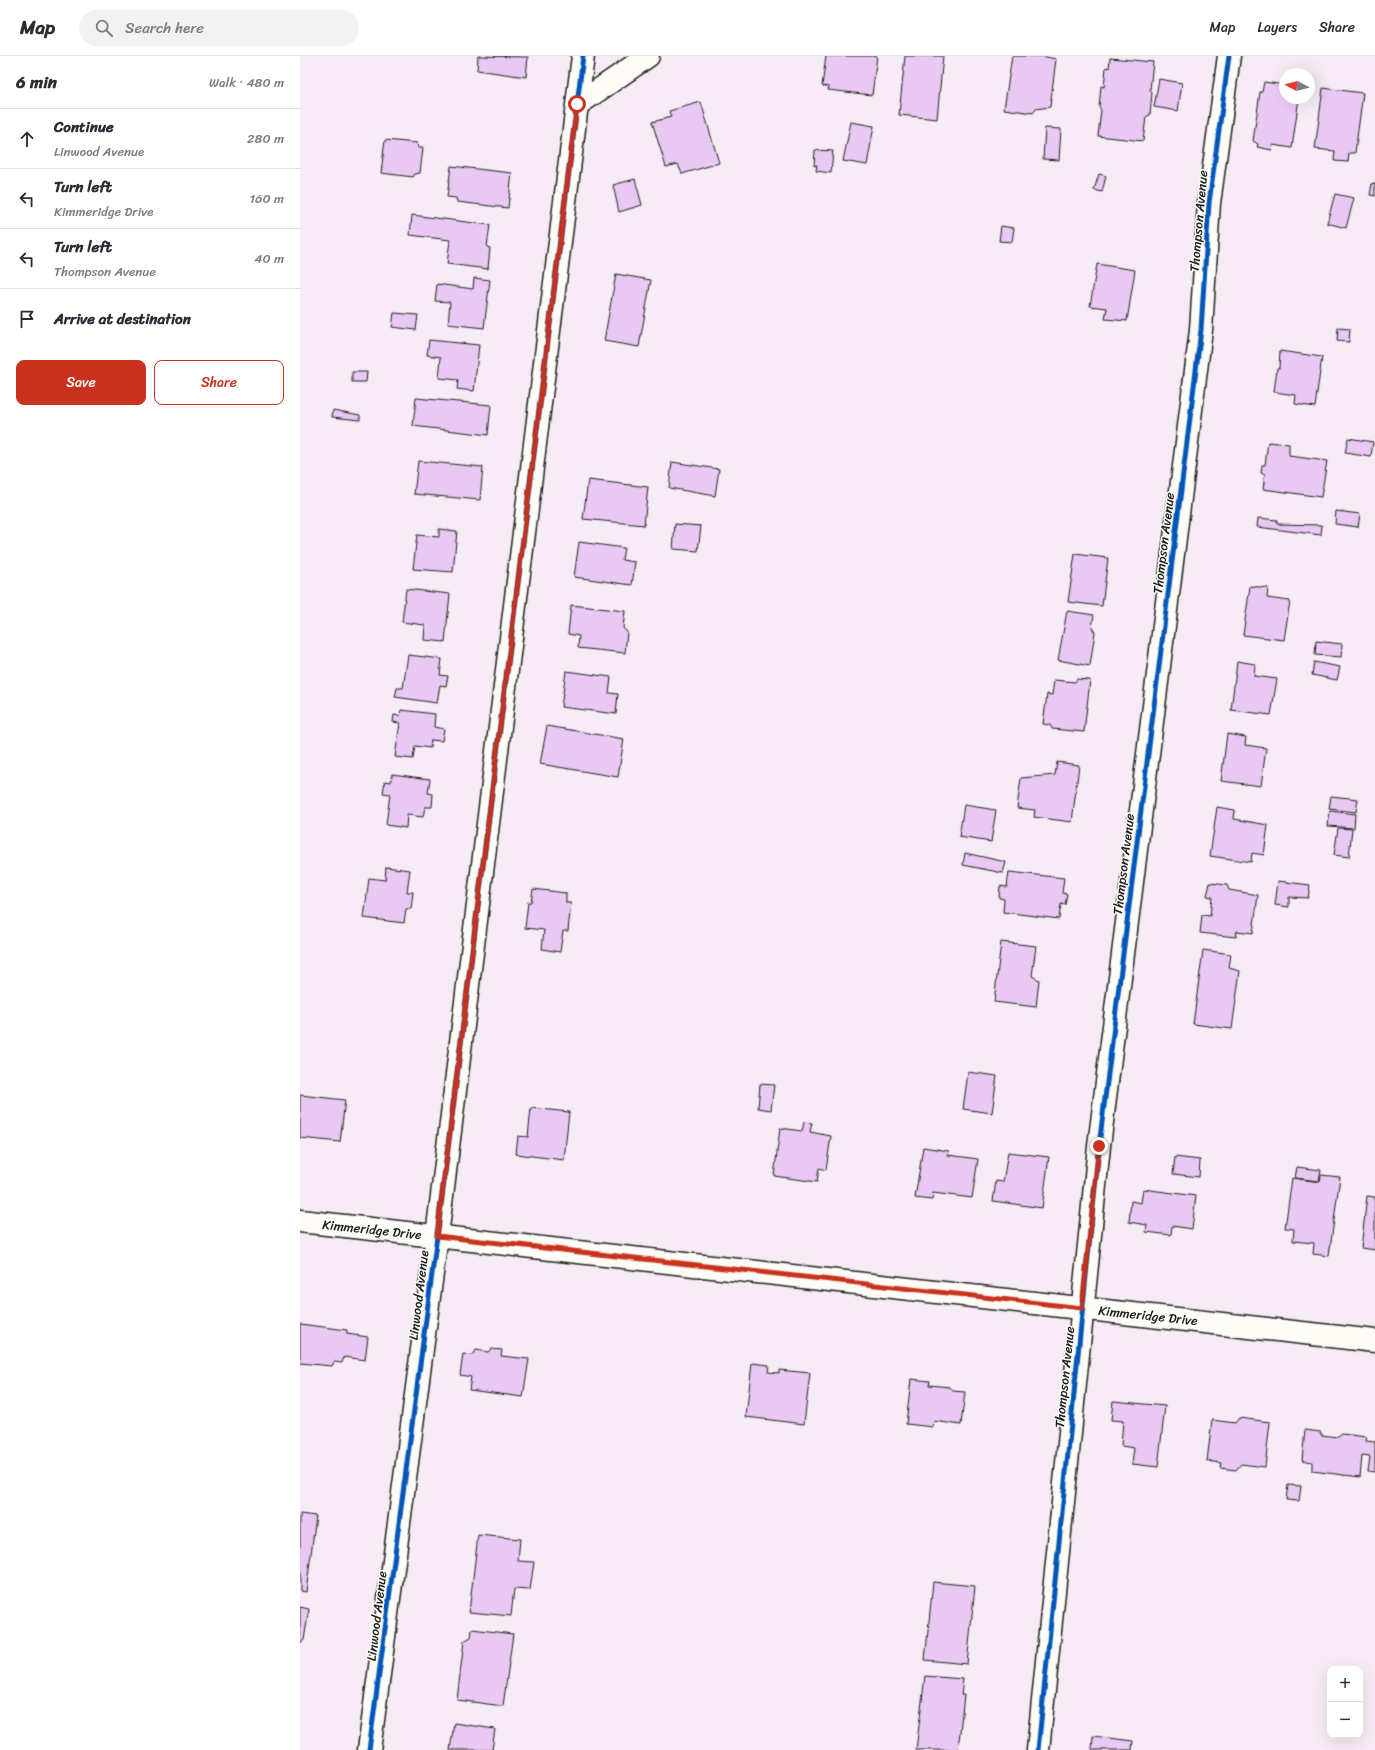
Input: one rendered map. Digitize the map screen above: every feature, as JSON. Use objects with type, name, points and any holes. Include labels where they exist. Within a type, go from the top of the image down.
[{"type":"street","name":"Linwood Avenue","points":[[369,1750],[437,1236],[582,56]]},
{"type":"street","points":[[577,104],[648,56]]},
{"type":"street","name":"Thompson Avenue","points":[[1038,1750],[1099,1146],[1201,330],[1209,203],[1228,56]]},
{"type":"street","name":"Kimmeridge Drive","points":[[300,1221],[1375,1341]]},
{"type":"building","points":[[478,56],[528,57],[526,77],[477,70]]},
{"type":"building","points":[[826,56],[877,56],[872,95],[828,90],[829,87],[822,86]]},
{"type":"building","points":[[905,56],[943,56],[937,119],[899,115]]},
{"type":"building","points":[[1012,56],[1041,56],[1056,59],[1050,107],[1036,109],[1033,113],[1004,109]]},
{"type":"building","points":[[1110,58],[1153,62],[1150,90],[1152,93],[1150,115],[1146,117],[1143,141],[1098,136],[1101,110],[1099,107],[1101,86],[1104,87],[1106,67],[1109,68]]},
{"type":"building","points":[[1159,79],[1182,83],[1178,111],[1154,107]]},
{"type":"building","points":[[1264,82],[1279,84],[1279,104],[1298,104],[1292,148],[1273,145],[1272,150],[1257,147],[1258,144],[1253,141],[1260,92],[1262,92]]},
{"type":"building","points":[[1323,88],[1363,93],[1355,153],[1349,153],[1348,162],[1334,161],[1335,151],[1315,149]]},
{"type":"building","points":[[701,102],[719,163],[682,174],[678,164],[666,167],[652,122],[671,117],[669,111]]},
{"type":"building","points":[[851,122],[874,126],[867,165],[843,161]]},
{"type":"building","points":[[1045,128],[1061,129],[1059,160],[1043,159]]},
{"type":"building","points":[[385,140],[417,143],[418,148],[423,148],[420,173],[415,174],[413,177],[381,173]]},
{"type":"building","points":[[815,150],[833,151],[831,173],[816,171],[817,165],[814,166]]},
{"type":"building","points":[[451,166],[512,173],[508,208],[457,202],[456,198],[447,197]]},
{"type":"building","points":[[1099,174],[1106,176],[1102,192],[1094,190]]},
{"type":"building","points":[[635,179],[642,205],[619,212],[613,185]]},
{"type":"building","points":[[1372,183],[1375,184],[1375,196],[1370,195]]},
{"type":"building","points":[[1335,194],[1354,198],[1346,228],[1327,223]]},
{"type":"building","points":[[412,215],[490,225],[487,247],[490,248],[488,269],[447,264],[450,240],[410,235]]},
{"type":"building","points":[[1001,226],[1014,228],[1012,242],[999,241]]},
{"type":"building","points":[[1097,264],[1135,270],[1127,321],[1105,319],[1107,308],[1090,306]]},
{"type":"building","points":[[616,274],[651,280],[639,347],[604,341]]},
{"type":"building","points":[[474,278],[490,280],[484,328],[448,324],[450,302],[435,301],[437,284],[473,289]]},
{"type":"building","points":[[394,313],[418,315],[416,330],[392,327]]},
{"type":"building","points":[[1338,328],[1350,329],[1349,342],[1337,341]]},
{"type":"building","points":[[429,340],[479,345],[474,391],[457,389],[458,380],[439,378],[441,357],[427,355]]},
{"type":"building","points":[[1280,351],[1322,357],[1315,407],[1295,404],[1296,395],[1274,392],[1277,368],[1279,368]]},
{"type":"building","points":[[352,372],[367,372],[366,382],[352,382]]},
{"type":"building","points":[[416,398],[491,405],[488,435],[413,426]]},
{"type":"building","points":[[333,410],[360,415],[360,420],[332,417]]},
{"type":"building","points":[[1348,438],[1373,442],[1371,457],[1345,453]]},
{"type":"building","points":[[1268,442],[1289,444],[1289,456],[1327,461],[1321,497],[1263,489],[1265,474],[1261,473],[1262,465],[1265,465]]},
{"type":"building","points":[[418,461],[483,467],[480,500],[414,494]]},
{"type":"building","points":[[672,462],[719,469],[715,496],[669,488]]},
{"type":"building","points":[[588,480],[648,487],[644,525],[583,519]]},
{"type":"building","points":[[1336,511],[1360,514],[1358,527],[1335,524]]},
{"type":"building","points":[[1258,518],[1277,520],[1277,524],[1322,525],[1321,535],[1257,527]]},
{"type":"building","points":[[675,524],[701,526],[698,551],[673,549]]},
{"type":"building","points":[[439,529],[457,531],[453,572],[413,569],[417,535],[439,537]]},
{"type":"building","points":[[579,542],[624,548],[622,560],[635,562],[632,585],[574,577]]},
{"type":"building","points":[[1075,554],[1108,558],[1102,606],[1068,602]]},
{"type":"building","points":[[1250,586],[1268,588],[1267,598],[1290,601],[1284,640],[1243,635]]},
{"type":"building","points":[[406,589],[450,594],[445,642],[424,640],[425,625],[402,622]]},
{"type":"building","points":[[571,605],[625,611],[623,628],[627,632],[625,653],[578,648],[579,636],[568,634]]},
{"type":"building","points":[[1067,611],[1094,615],[1092,628],[1095,632],[1090,666],[1058,660]]},
{"type":"building","points":[[1316,641],[1342,644],[1341,657],[1315,655]]},
{"type":"building","points":[[408,655],[442,659],[440,675],[448,676],[446,686],[440,685],[437,703],[395,697],[397,688],[403,688]]},
{"type":"building","points":[[1237,661],[1255,664],[1254,676],[1277,679],[1271,715],[1231,710]]},
{"type":"building","points":[[1314,662],[1340,667],[1337,680],[1312,675]]},
{"type":"building","points":[[566,671],[611,677],[609,693],[618,694],[616,714],[561,707]]},
{"type":"building","points":[[1077,679],[1090,680],[1084,732],[1052,729],[1050,725],[1043,724],[1047,694],[1052,695],[1054,680],[1075,682]]},
{"type":"building","points":[[401,710],[435,714],[434,727],[444,729],[442,741],[431,740],[430,748],[415,746],[413,759],[395,757],[400,723],[393,722],[394,715],[400,716]]},
{"type":"building","points":[[547,726],[624,739],[618,777],[540,764]]},
{"type":"building","points":[[1227,734],[1246,737],[1245,745],[1266,748],[1261,786],[1221,781]]},
{"type":"building","points":[[1057,762],[1079,765],[1072,822],[1034,817],[1035,810],[1017,808],[1021,778],[1055,775]]},
{"type":"building","points":[[392,774],[430,779],[428,793],[433,794],[432,807],[425,807],[423,817],[407,815],[406,828],[386,825],[390,794],[383,793],[385,781],[391,782]]},
{"type":"building","points":[[1331,796],[1358,799],[1356,812],[1329,809]]},
{"type":"building","points":[[964,805],[996,810],[991,842],[959,837]]},
{"type":"building","points":[[1217,807],[1235,810],[1234,819],[1268,825],[1264,855],[1252,853],[1251,862],[1210,856]]},
{"type":"building","points":[[1330,811],[1355,814],[1354,828],[1328,826]]},
{"type":"building","points":[[1338,828],[1352,829],[1349,857],[1334,855]]},
{"type":"building","points":[[965,853],[1006,862],[1003,873],[963,865]]},
{"type":"building","points":[[386,867],[410,870],[407,892],[413,892],[411,909],[406,909],[404,923],[364,918],[369,878],[385,880]]},
{"type":"building","points":[[1009,872],[1064,878],[1062,893],[1067,894],[1065,905],[1061,904],[1059,919],[1003,912],[1004,899],[999,898],[1000,886],[1007,887]]},
{"type":"building","points":[[1278,881],[1310,885],[1308,898],[1289,897],[1289,907],[1275,905]]},
{"type":"building","points":[[1210,883],[1227,885],[1229,890],[1258,895],[1253,933],[1237,931],[1236,937],[1200,933],[1202,915],[1210,916],[1212,897],[1207,896]]},
{"type":"building","points":[[533,889],[566,893],[566,903],[571,903],[568,931],[563,931],[560,952],[542,949],[544,930],[525,928],[528,902],[531,902]]},
{"type":"building","points":[[1001,942],[1036,946],[1032,976],[1039,980],[1036,1007],[994,1002]]},
{"type":"building","points":[[1203,950],[1231,954],[1229,968],[1240,971],[1232,1029],[1193,1024]]},
{"type":"building","points":[[968,1072],[997,1076],[992,1113],[963,1109]]},
{"type":"building","points":[[760,1084],[774,1085],[771,1110],[758,1108]]},
{"type":"building","points":[[300,1095],[345,1100],[340,1142],[300,1138]]},
{"type":"building","points":[[531,1108],[569,1112],[564,1160],[516,1154],[518,1136],[528,1137]]},
{"type":"building","points":[[804,1122],[812,1123],[810,1132],[831,1136],[826,1170],[819,1168],[817,1182],[774,1176],[780,1128],[802,1131]]},
{"type":"building","points":[[923,1147],[949,1151],[948,1155],[978,1159],[972,1198],[933,1193],[932,1200],[915,1198]]},
{"type":"building","points":[[1008,1152],[1049,1157],[1042,1208],[993,1201],[996,1181],[1003,1182]]},
{"type":"building","points":[[1175,1157],[1200,1160],[1199,1177],[1173,1174]]},
{"type":"building","points":[[1297,1167],[1321,1170],[1319,1181],[1295,1178]]},
{"type":"building","points":[[1321,1175],[1340,1177],[1329,1256],[1313,1254],[1314,1243],[1293,1241],[1294,1229],[1285,1228],[1292,1178],[1320,1182]]},
{"type":"building","points":[[1143,1189],[1196,1196],[1192,1229],[1172,1226],[1171,1235],[1146,1232],[1147,1225],[1129,1222],[1131,1201],[1141,1203]]},
{"type":"building","points":[[1367,1196],[1375,1197],[1375,1250],[1361,1248]]},
{"type":"building","points":[[300,1324],[347,1330],[347,1334],[368,1337],[365,1360],[344,1357],[342,1363],[334,1362],[332,1366],[300,1363]]},
{"type":"building","points":[[491,1349],[502,1350],[501,1356],[529,1359],[523,1397],[469,1390],[471,1377],[460,1375],[463,1354],[473,1355],[476,1350],[488,1352]]},
{"type":"building","points":[[752,1363],[769,1365],[768,1372],[779,1373],[779,1370],[810,1373],[804,1424],[746,1417]]},
{"type":"building","points":[[911,1379],[930,1381],[929,1385],[950,1387],[953,1391],[965,1392],[961,1425],[934,1421],[933,1427],[906,1424]]},
{"type":"building","points":[[1113,1401],[1165,1406],[1158,1467],[1132,1464],[1134,1448],[1121,1446],[1123,1421],[1111,1420]]},
{"type":"building","points":[[1239,1418],[1270,1422],[1265,1467],[1241,1464],[1236,1470],[1220,1468],[1221,1463],[1207,1461],[1212,1420],[1235,1423]]},
{"type":"building","points":[[1305,1430],[1321,1432],[1321,1435],[1338,1437],[1342,1434],[1367,1437],[1366,1441],[1375,1442],[1375,1472],[1368,1471],[1370,1457],[1362,1456],[1360,1477],[1312,1471],[1312,1462],[1302,1460]]},
{"type":"building","points":[[1288,1485],[1301,1486],[1299,1501],[1286,1500]]},
{"type":"building","points":[[300,1514],[316,1516],[306,1592],[300,1591]]},
{"type":"building","points":[[478,1535],[520,1539],[518,1561],[534,1562],[530,1590],[514,1589],[511,1616],[469,1612]]},
{"type":"building","points":[[933,1582],[975,1586],[967,1664],[925,1660]]},
{"type":"building","points":[[300,1607],[309,1609],[304,1640],[300,1643]]},
{"type":"building","points":[[472,1629],[513,1634],[503,1706],[457,1700],[464,1641],[471,1637]]},
{"type":"building","points":[[925,1676],[963,1679],[961,1695],[964,1695],[958,1750],[916,1750]]},
{"type":"building","points":[[454,1723],[495,1729],[492,1750],[450,1750]]},
{"type":"building","points":[[1093,1736],[1133,1741],[1132,1750],[1092,1750]]},
{"type":"cycle path","points":[[369,1750],[437,1236],[583,56]]},
{"type":"cycle path","points":[[1038,1750],[1099,1146],[1201,330],[1209,203],[1229,56]]},
{"type":"route","points":[[577,104],[437,1236],[1082,1308],[1099,1146]]}]
